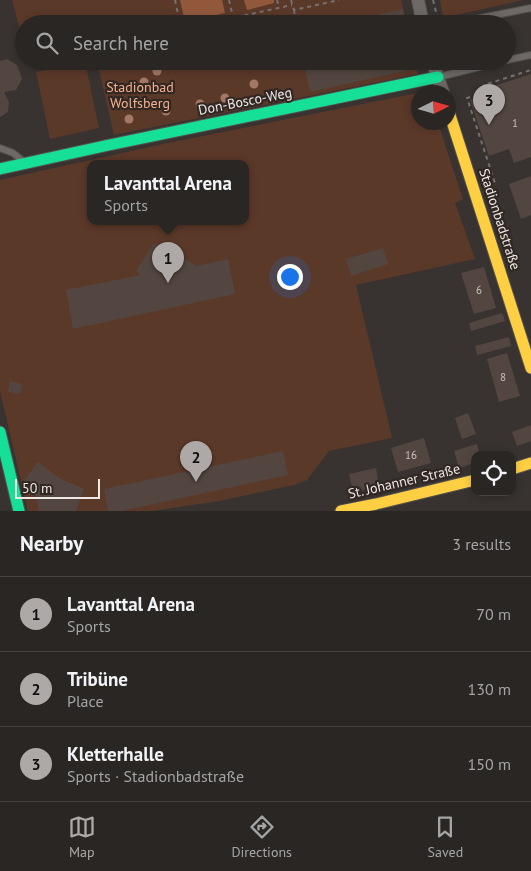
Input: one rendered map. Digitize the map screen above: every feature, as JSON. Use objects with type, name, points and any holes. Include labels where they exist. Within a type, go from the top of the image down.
[{"type":"street","points":[[418,0],[421,15]]},
{"type":"street","points":[[435,70],[441,85]]},
{"type":"street","name":"Don-Bosco-Weg","points":[[0,169],[140,138],[438,77]]},
{"type":"street","name":"Stadionbadstraße","points":[[455,130],[531,368]]},
{"type":"street","points":[[0,432],[19,511]]},
{"type":"street","points":[[516,468],[531,464]]},
{"type":"street","name":"St. Johanner Straße","points":[[341,511],[471,481]]},
{"type":"lane","points":[[496,15],[531,8]]},
{"type":"lane","points":[[516,58],[531,55]]},
{"type":"lane","points":[[438,77],[466,70]]},
{"type":"lane","points":[[0,148],[13,153],[26,163]]},
{"type":"path","points":[[176,0],[178,15]]},
{"type":"path","points":[[229,0],[233,15]]},
{"type":"path","points":[[278,0],[279,8]]},
{"type":"path","points":[[291,0],[295,15]]},
{"type":"path","points":[[294,10],[339,0]]},
{"type":"path","points":[[433,0],[437,15]]},
{"type":"path","points":[[243,15],[292,5]]},
{"type":"path","points":[[475,189],[495,183],[467,98],[486,92],[484,85],[531,70]]},
{"type":"green space","points":[[12,0],[401,0],[404,15],[16,15]]},
{"type":"green space","points":[[440,0],[523,0],[456,15],[442,15]]},
{"type":"green space","points":[[45,70],[87,70],[99,128],[50,139],[36,72]]},
{"type":"green space","name":"Stadionbad Wolfsberg","points":[[99,70],[417,70],[418,74],[114,135]]},
{"type":"green space","points":[[411,94],[411,130],[440,130],[463,199],[455,203],[475,259],[356,285],[392,438],[329,451],[307,480],[294,485],[219,501],[152,511],[28,511],[0,391],[0,180],[87,161],[87,225],[249,225],[249,160],[91,160]]},
{"type":"shaded area","points":[[180,0],[222,0],[225,13],[216,15],[183,15]]},
{"type":"shaded area","points":[[244,0],[274,0],[274,3],[247,10]]},
{"type":"building","points":[[403,9],[404,15],[380,15]]},
{"type":"building","points":[[7,59],[15,64],[15,70],[19,70],[22,79],[16,90],[4,92],[9,102],[8,112],[0,117],[0,61]]},
{"type":"building","points":[[305,70],[409,70],[310,92]]},
{"type":"building","points":[[531,74],[531,157],[514,163],[509,149],[489,156],[470,100],[480,97],[481,101],[491,98],[488,88]]},
{"type":"building","points":[[531,176],[531,215],[521,219],[509,184]]},
{"type":"building","points":[[154,243],[158,247],[160,243],[196,266],[228,259],[235,294],[73,329],[66,290],[141,275],[136,271]]},
{"type":"building","points":[[383,248],[388,264],[351,276],[346,259]]},
{"type":"building","points":[[484,267],[496,308],[474,314],[461,273]]},
{"type":"building","points":[[502,313],[505,321],[471,331],[469,323]]},
{"type":"building","points":[[509,337],[511,346],[477,355],[475,346]]},
{"type":"building","points":[[507,353],[520,396],[499,402],[487,359]]},
{"type":"building","points":[[10,381],[22,384],[20,394],[8,392]]},
{"type":"building","points":[[468,413],[476,434],[462,439],[455,418]]},
{"type":"building","points":[[531,425],[531,441],[517,446],[512,432]]},
{"type":"building","points":[[424,438],[431,463],[398,472],[391,448]]},
{"type":"building","points":[[477,444],[479,451],[471,451],[471,464],[459,468],[454,451]]},
{"type":"building","points":[[283,451],[288,475],[121,511],[108,511],[104,489]]},
{"type":"building","points":[[38,462],[59,478],[84,489],[76,511],[39,511],[36,496],[22,483]]},
{"type":"building","points":[[376,468],[379,487],[353,492],[349,474]]},
{"type":"traffic: fast","points":[[0,169],[438,77]]},
{"type":"traffic: fast","points":[[0,432],[19,511]]},
{"type":"traffic: slow","points":[[455,130],[531,368]]},
{"type":"traffic: slow","points":[[516,468],[531,463]]},
{"type":"traffic: slow","points":[[341,511],[471,481]]},
{"type":"place","name":"Kletterhalle","points":[[489,125]]},
{"type":"place","name":"Lavanttal Arena","points":[[168,283]]},
{"type":"place","name":"Tribüne","points":[[196,482]]}]
